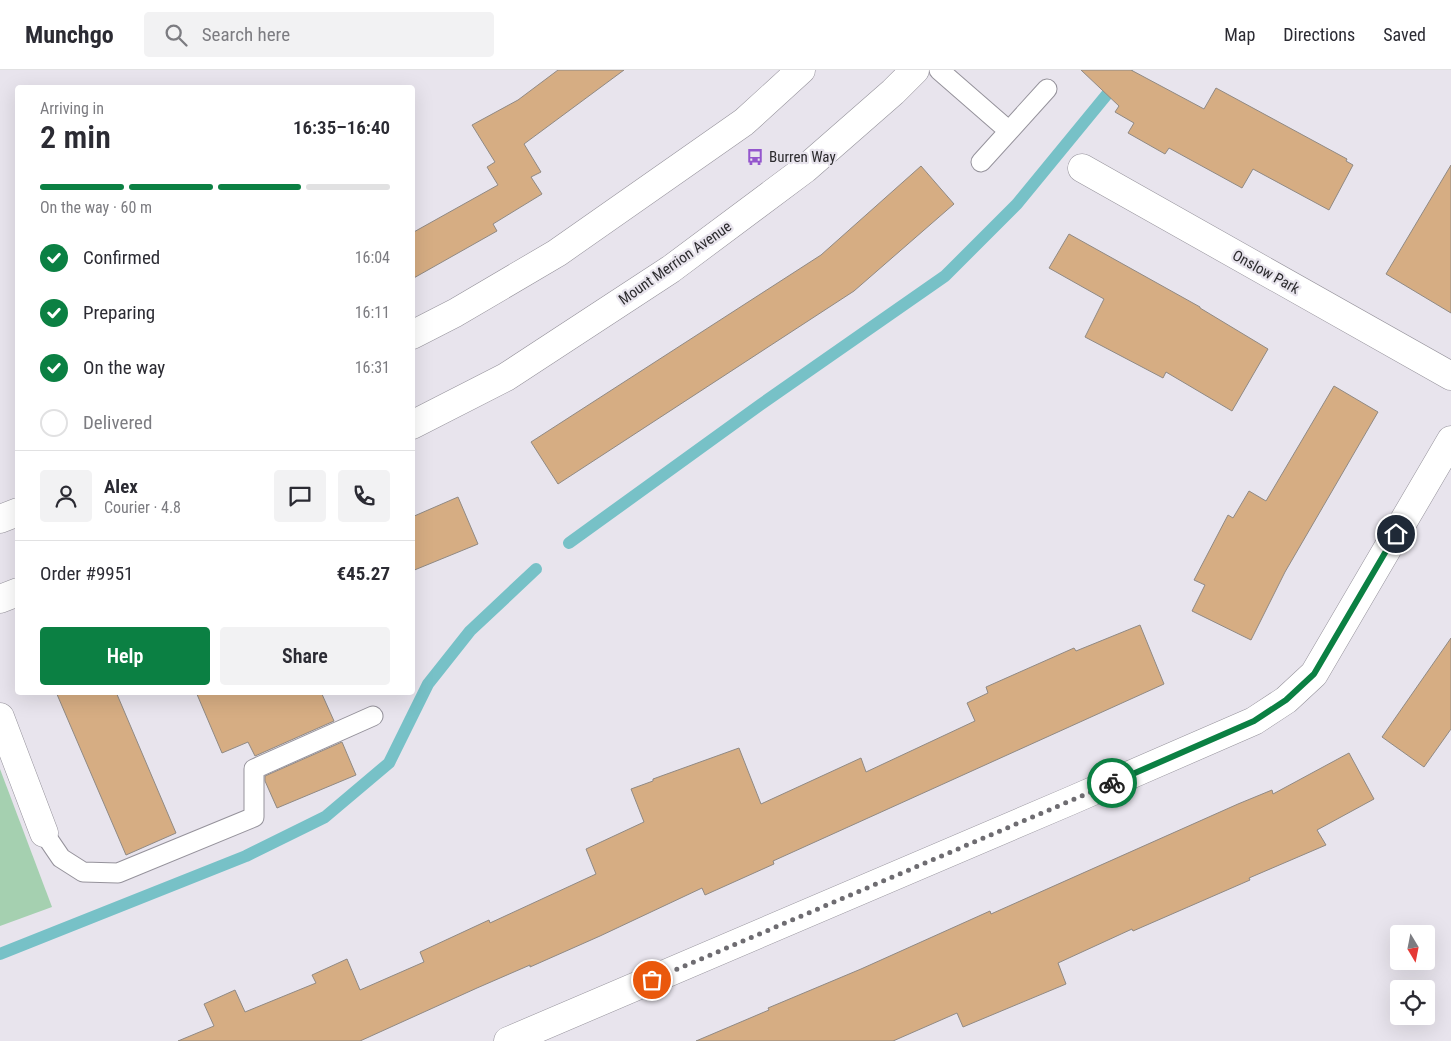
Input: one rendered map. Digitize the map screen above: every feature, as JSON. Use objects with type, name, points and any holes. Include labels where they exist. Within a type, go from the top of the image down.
[{"type":"street","points":[[415,333],[455,313],[557,253],[744,122],[801,70]]},
{"type":"street","name":"Mount Merrion Avenue","points":[[415,423],[506,376],[671,269],[805,169],[886,99],[916,70]]},
{"type":"street","name":"Onslow Park","points":[[1082,168],[1451,376]]},
{"type":"street","points":[[508,1041],[1254,721],[1286,700],[1314,674],[1451,440]]},
{"type":"street","points":[[0,519],[15,513]]},
{"type":"street","points":[[0,599],[15,593]]},
{"type":"street","points":[[0,717],[44,833]]},
{"type":"lane","points":[[939,70],[1009,131]]},
{"type":"lane","points":[[982,162],[1047,89]]},
{"type":"lane","points":[[44,833],[61,858],[83,872],[118,873],[254,817],[254,769],[373,716]]},
{"type":"green space","points":[[0,769],[52,907],[0,926]]},
{"type":"building","points":[[558,70],[624,70],[524,144],[541,172],[531,177],[542,194],[493,224],[497,231],[415,277],[415,231],[498,185],[487,167],[495,162],[472,125],[518,100]]},
{"type":"building","points":[[1081,70],[1131,70],[1204,109],[1216,88],[1347,159],[1346,161],[1353,165],[1329,210],[1253,169],[1242,188],[1169,148],[1165,154],[1128,133],[1134,123],[1115,112],[1119,106]]},
{"type":"building","points":[[1451,165],[1451,313],[1386,274]]},
{"type":"building","points":[[921,166],[954,204],[854,291],[558,484],[531,442],[821,255]]},
{"type":"building","points":[[1069,234],[1200,307],[1268,349],[1232,411],[1166,372],[1163,378],[1085,337],[1104,299],[1049,268]]},
{"type":"building","points":[[1334,386],[1378,412],[1285,572],[1251,640],[1192,611],[1205,585],[1194,580],[1228,515],[1233,518],[1249,491],[1266,501]]},
{"type":"building","points":[[458,497],[478,544],[415,570],[415,516]]},
{"type":"building","points":[[1140,625],[1164,684],[773,861],[774,864],[705,895],[702,888],[600,936],[477,988],[360,1041],[178,1041],[214,1026],[204,1004],[235,990],[245,1012],[316,983],[312,975],[347,959],[360,990],[424,962],[420,952],[489,920],[490,923],[596,874],[586,849],[644,822],[631,789],[653,781],[653,779],[739,748],[761,804],[861,758],[866,772],[975,721],[967,703],[988,693],[986,687],[1074,648],[1076,651]]},
{"type":"building","points":[[1451,638],[1451,729],[1424,767],[1382,737]]},
{"type":"building","points":[[57,695],[117,695],[176,833],[126,855]]},
{"type":"building","points":[[197,695],[322,695],[334,721],[255,756],[248,742],[222,753]]},
{"type":"building","points":[[342,742],[356,775],[277,808],[265,781],[265,776]]},
{"type":"building","points":[[1349,753],[1374,799],[1317,830],[1326,845],[1058,963],[1066,984],[963,1027],[957,1013],[893,1041],[696,1041],[990,911],[991,914],[1238,804],[1272,790],[1273,794]]},
{"type":"waterway","points":[[569,543],[760,405],[945,276],[1017,204],[1127,70]]},
{"type":"waterway","points":[[0,954],[246,856],[325,817],[389,763],[428,684],[470,631],[536,569]]},
{"type":"way so far","points":[[652,980],[1112,783]]},
{"type":"place","name":"Burren Way","points":[[755,157]]},
{"type":"route","points":[[1112,783],[1254,721],[1286,700],[1314,674],[1396,534]]}]
